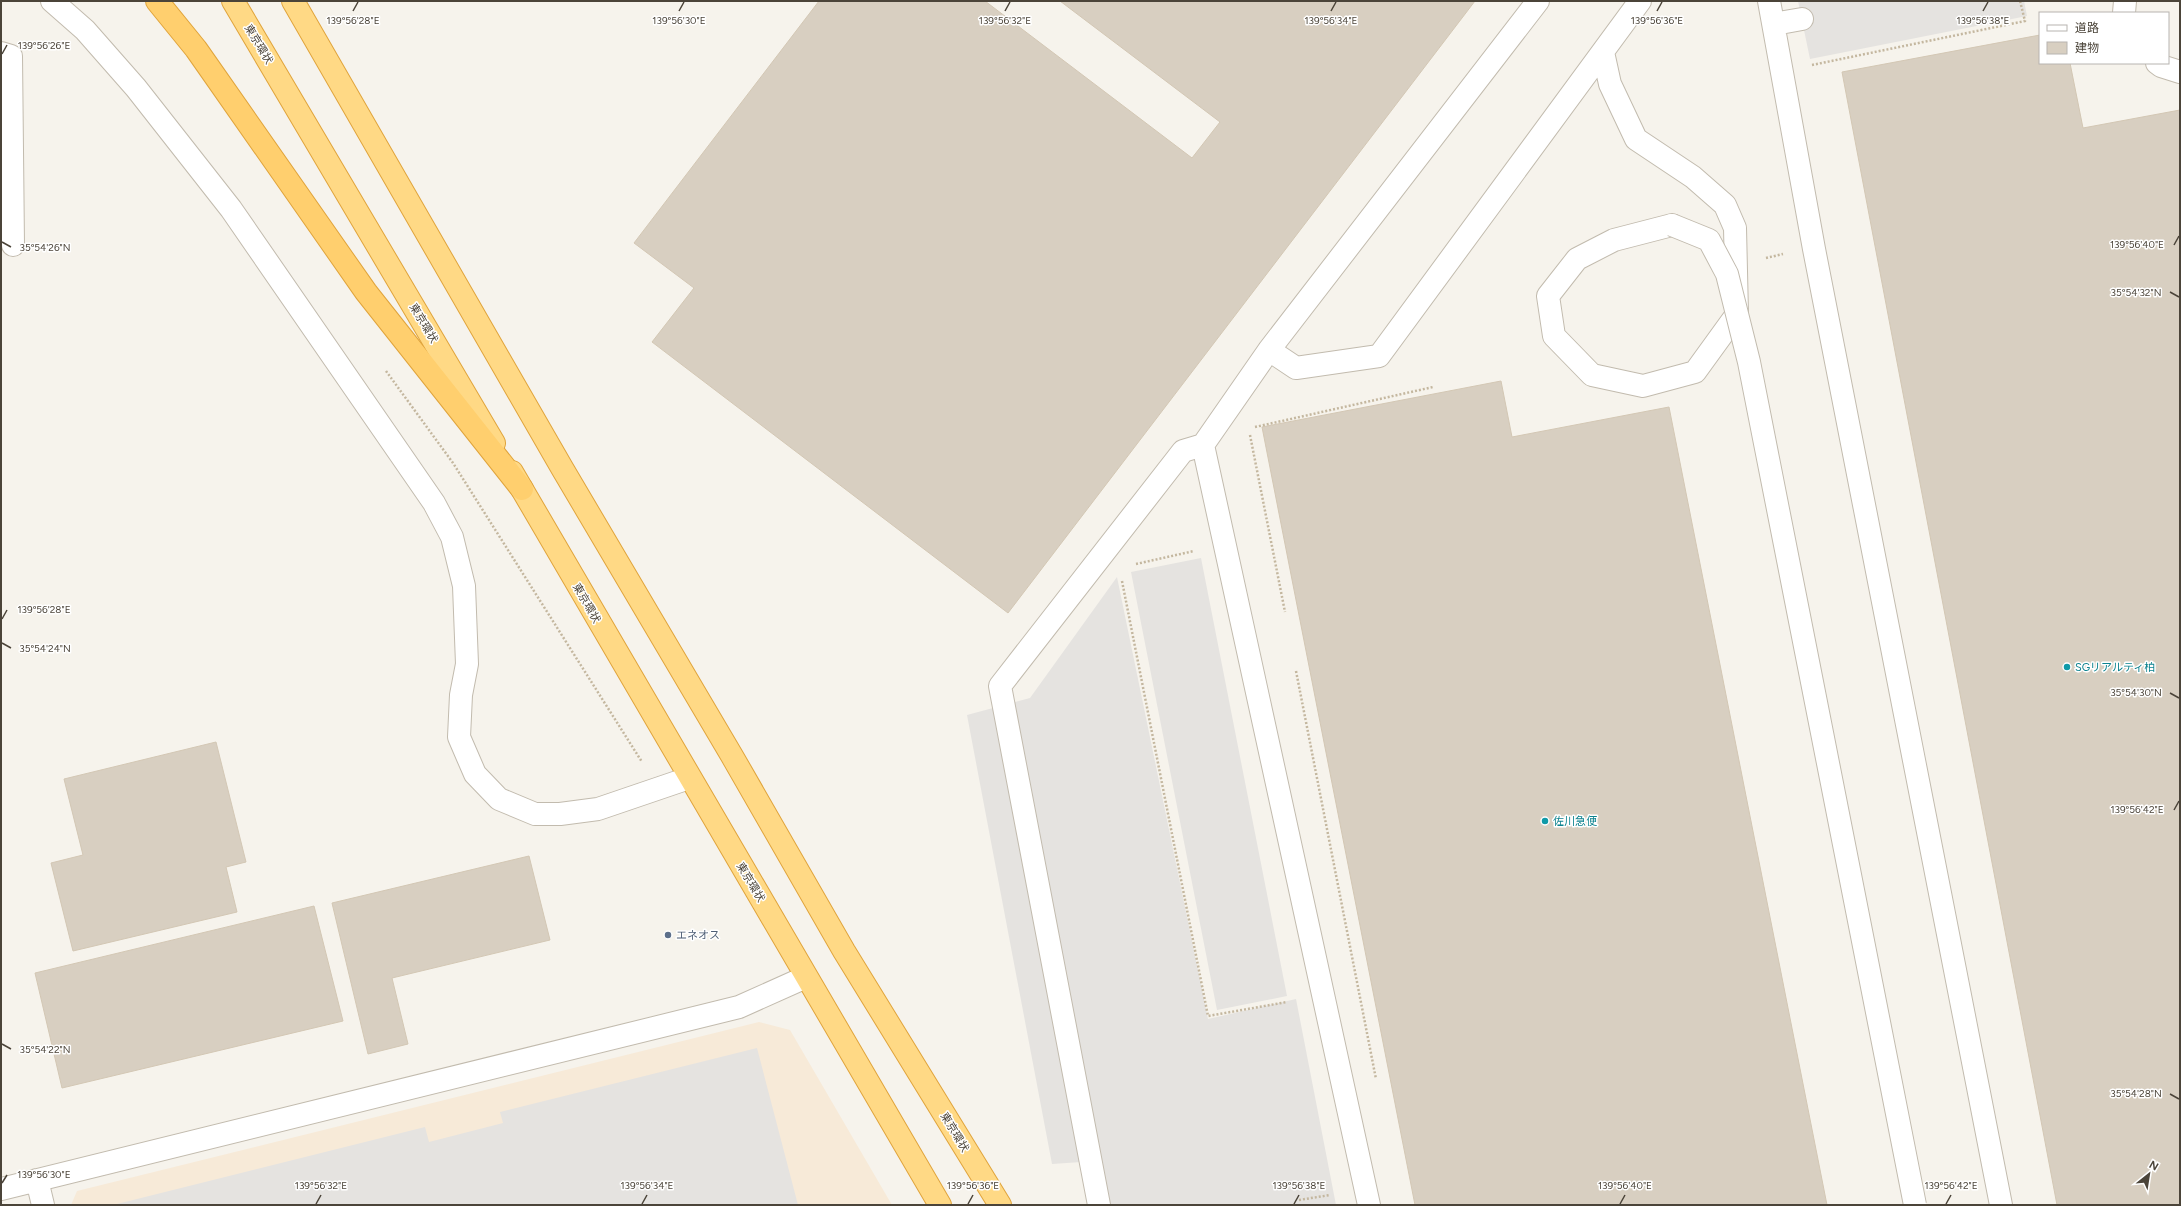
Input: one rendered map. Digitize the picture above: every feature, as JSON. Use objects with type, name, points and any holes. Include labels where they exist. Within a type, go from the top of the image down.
[{"type":"highway","points":[[157,1],[196,49],[366,292],[522,489]]},
{"type":"highway","name":"東京環状","points":[[233,1],[522,489],[689,778],[940,1205]]},
{"type":"highway","name":"東京環状","points":[[293,1],[562,468],[732,756],[844,951],[1000,1205]]},
{"type":"street","points":[[52,1],[86,30],[121,71],[231,209],[434,503],[452,537],[464,586],[467,664],[461,695],[459,737],[475,774],[499,799],[535,814],[560,814],[598,809],[689,778]]},
{"type":"street","points":[[1099,1205],[1000,686],[1183,451],[1203,445],[1269,350],[1538,1]]},
{"type":"street","points":[[1269,350],[1296,368],[1379,356],[1640,1]]},
{"type":"street","points":[[1770,1],[1816,256],[2001,1205]]},
{"type":"street","points":[[2124,12],[2125,1]]},
{"type":"street","points":[[1774,24],[1802,19]]},
{"type":"street","points":[[1602,52],[1610,84],[1636,138],[1693,177],[1725,205],[1735,228],[1737,314],[1695,372],[1643,386],[1592,375],[1554,336],[1548,296],[1578,259],[1614,240],[1672,225],[1708,240],[1727,274],[1757,400],[1914,1205]]},
{"type":"street","points":[[1,53],[11,56],[13,245]]},
{"type":"street","points":[[2158,64],[2180,72]]},
{"type":"street","points":[[1203,445],[1369,1205]]},
{"type":"street","points":[[1,1189],[739,1007],[806,977]]},
{"type":"street","points":[[37,1180],[43,1205]]},
{"type":"path","points":[[1810,66],[2025,21],[2020,1]]},
{"type":"path","points":[[384,368],[453,463],[659,789]]},
{"type":"path","points":[[1285,612],[1249,436],[1254,428],[1433,387]]},
{"type":"path","points":[[1134,564],[1201,550]]},
{"type":"path","points":[[1121,575],[1208,1016],[1287,1002]]},
{"type":"path","points":[[1296,671],[1377,1087]]},
{"type":"path","points":[[1299,1200],[1330,1195]]},
{"type":"shaded area","points":[[1798,1],[2024,1],[2027,16],[1810,59]]},
{"type":"shaded area","points":[[1201,558],[1287,996],[1217,1010],[1131,572]]},
{"type":"shaded area","points":[[1117,577],[1208,1019],[1296,999],[1336,1205],[1091,1205],[1081,1162],[1052,1164],[967,715],[1030,698]]},
{"type":"shaded area","points":[[759,1022],[790,1030],[892,1205],[71,1205],[77,1191]]},
{"type":"shaded area","points":[[757,1048],[798,1205],[113,1205],[425,1127],[429,1142],[503,1123],[500,1112]]},
{"type":"building","points":[[819,1],[985,1],[1192,158],[1220,122],[1060,1],[1475,1],[1008,613],[652,342],[694,288],[634,243]]},
{"type":"building","name":"SGリアルティ柏","points":[[2039,35],[2039,64],[2070,64],[2083,128],[2180,110],[2180,1205],[2057,1205],[1842,72]]},
{"type":"building","name":"佐川急便","points":[[1501,381],[1512,437],[1669,407],[1827,1205],[1415,1205],[1262,427]]},
{"type":"building","points":[[216,742],[246,862],[226,867],[237,912],[73,951],[51,863],[83,855],[64,779]]},
{"type":"building","points":[[529,856],[550,940],[392,978],[408,1044],[368,1054],[332,903]]},
{"type":"building","points":[[314,906],[343,1021],[62,1088],[35,973]]},
{"type":"place","name":"SGリアルティ柏","points":[[2067,667]]},
{"type":"place","name":"佐川急便","points":[[1545,821]]},
{"type":"place","name":"エネオス","points":[[668,935]]}]
